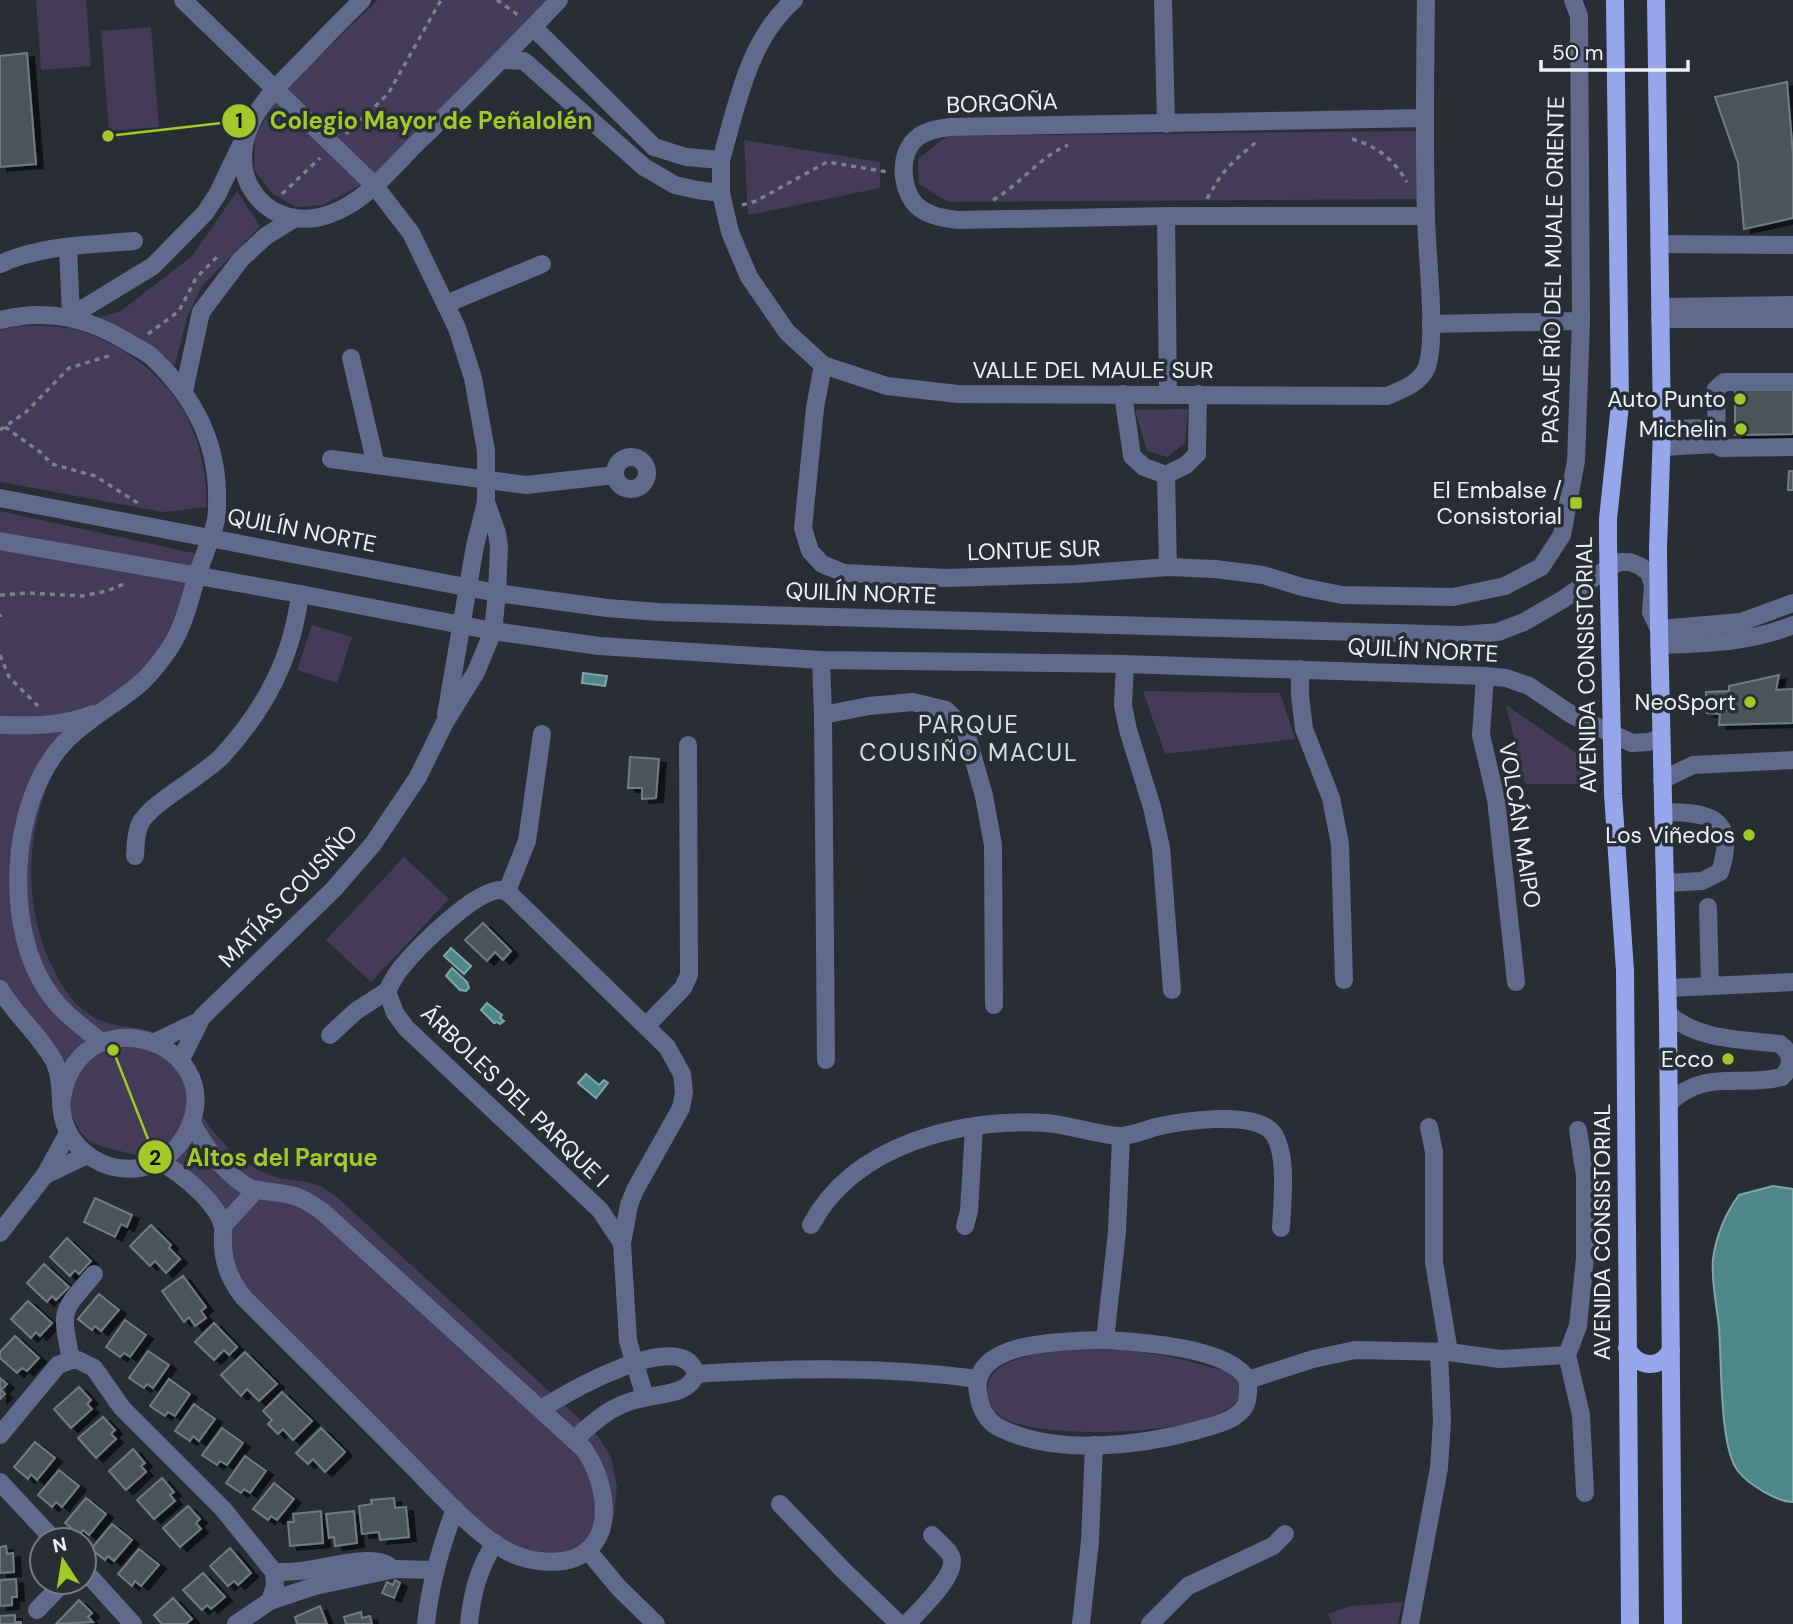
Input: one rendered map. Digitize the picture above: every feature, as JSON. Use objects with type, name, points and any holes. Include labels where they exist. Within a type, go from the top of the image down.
[{"type":"main road","name":"AVENIDA CONSISTORIAL","points":[[1615,0],[1620,405],[1608,519],[1613,807],[1625,971],[1630,1624]]},
{"type":"main road","points":[[1656,0],[1662,438],[1658,549],[1668,988],[1673,1624]]},
{"type":"main road","points":[[1627,1348],[1635,1360],[1648,1365],[1662,1361],[1671,1350]]},
{"type":"street","name":"MATÍAS COUSIÑO","points":[[183,0],[374,185],[411,233],[457,328],[473,378],[486,451],[486,502],[444,724]]},
{"type":"street","points":[[71,316],[153,266],[205,213],[222,185],[247,132],[275,89],[362,0]]},
{"type":"street","points":[[247,132],[243,157],[246,176],[255,194],[268,208],[295,218],[312,219],[331,214],[352,204],[374,185],[503,60],[559,0]]},
{"type":"street","points":[[721,183],[750,62],[768,32],[794,0]]},
{"type":"street","points":[[1163,0],[1166,124]]},
{"type":"street","name":"VALLE DEL MAULE SUR","points":[[721,183],[730,232],[749,277],[787,332],[823,365],[887,386],[958,394],[1387,396],[1411,385],[1424,372],[1429,358],[1431,324],[1426,216],[1426,0]]},
{"type":"street","name":"PASAJE RÍO DEL MUALE ORIENTE","points":[[1453,597],[1505,586],[1541,567],[1562,535],[1576,461],[1581,321],[1579,16],[1573,0]]},
{"type":"street","points":[[533,27],[654,147],[685,157],[721,183]]},
{"type":"street","points":[[503,60],[523,61],[644,167],[675,185],[697,190],[721,183]]},
{"type":"street","name":"BORGOÑA","points":[[904,175],[907,151],[917,137],[929,131],[950,127],[1425,118]]},
{"type":"street","points":[[904,175],[907,192],[918,206],[935,216],[958,220],[1166,216],[1426,216]]},
{"type":"street","points":[[1166,216],[1168,395]]},
{"type":"street","points":[[184,391],[201,312],[241,258],[266,236],[295,218]]},
{"type":"street","points":[[0,264],[43,250],[134,241]]},
{"type":"street","points":[[1659,244],[1793,245]]},
{"type":"street","points":[[68,247],[71,316]]},
{"type":"street","points":[[446,304],[542,264]]},
{"type":"street","points":[[1660,313],[1793,305]]},
{"type":"street","points":[[1660,313],[1793,319]]},
{"type":"street","points":[[0,320],[16,316],[71,316],[110,331],[151,356],[184,391],[200,418],[211,447],[216,477],[217,508],[210,538],[179,632],[144,680],[64,743],[40,781],[24,832],[19,913],[25,942],[49,994],[62,1009],[101,1042]]},
{"type":"street","points":[[1431,324],[1581,321]]},
{"type":"street","points":[[351,358],[376,465]]},
{"type":"street","name":"LONTUE SUR","points":[[823,365],[815,408],[803,528],[810,551],[822,564],[844,573],[947,578],[1168,568],[1215,569],[1263,575],[1342,595],[1453,597]]},
{"type":"street","points":[[1793,382],[1724,382],[1716,389],[1716,436],[1721,448],[1793,447]]},
{"type":"street","points":[[1122,394],[1132,456],[1144,467],[1166,475],[1186,465],[1197,454],[1198,394]]},
{"type":"street","points":[[1662,438],[1716,436]]},
{"type":"street","points":[[331,459],[526,485],[615,475]]},
{"type":"street","points":[[1166,475],[1168,568]]},
{"type":"street","name":"QUILÍN NORTE","points":[[0,498],[498,593],[607,608],[659,612],[1463,635],[1498,632],[1524,622],[1562,600],[1609,567]]},
{"type":"street","name":"MATÍAS COUSIÑO","points":[[155,1042],[199,1021],[333,890],[373,844],[418,777],[444,724],[476,672],[493,631],[498,593],[499,547],[486,502]]},
{"type":"street","name":"QUILÍN NORTE","points":[[0,541],[493,631],[599,646],[821,660],[1125,664],[1506,678],[1529,686],[1572,715],[1612,734],[1640,744],[1661,744]]},
{"type":"street","points":[[1609,567],[1620,562],[1630,562],[1649,573],[1653,585],[1651,612],[1659,637]]},
{"type":"street","points":[[135,856],[136,838],[142,821],[158,805],[198,777],[221,756],[261,706],[291,644],[299,594]]},
{"type":"street","points":[[1659,637],[1741,622],[1793,603]]},
{"type":"street","points":[[1659,637],[1749,639],[1793,625]]},
{"type":"street","points":[[821,660],[826,1060]]},
{"type":"street","points":[[1125,664],[1123,705],[1161,848],[1172,990]]},
{"type":"street","points":[[1300,669],[1304,729],[1331,798],[1340,844],[1344,980]]},
{"type":"street","name":"VOLCÁN MAIPO","points":[[1485,676],[1481,735],[1496,800],[1517,982]]},
{"type":"street","points":[[823,715],[869,706],[913,702],[946,710],[965,730],[984,796],[993,845],[994,1005]]},
{"type":"street","points":[[0,725],[56,723],[80,719],[110,706]]},
{"type":"street","points":[[330,1035],[356,1012],[387,992],[400,969],[450,919],[474,901],[498,890],[507,891],[527,841],[542,734]]},
{"type":"street","points":[[646,1026],[683,988],[689,975],[688,744]]},
{"type":"street","points":[[1661,744],[1693,765]]},
{"type":"street","points":[[1662,780],[1693,765],[1793,760]]},
{"type":"street","points":[[1664,811],[1695,812],[1708,815],[1717,821],[1724,834],[1726,853],[1720,872],[1702,881],[1665,883]]},
{"type":"street","name":"ÁRBOLES DEL PARQUE I","points":[[507,891],[646,1026],[676,1058],[682,1074],[684,1092],[681,1108],[635,1190],[629,1205],[622,1242],[626,1328],[645,1397]]},
{"type":"street","points":[[1708,907],[1710,986]]},
{"type":"street","points":[[1668,988],[1793,982]]},
{"type":"street","points":[[0,989],[54,1061],[61,1105],[68,1133],[87,1155],[114,1168],[145,1167],[160,1161],[174,1151],[184,1138],[192,1122],[194,1110],[192,1084],[180,1061],[164,1047],[137,1037],[119,1037],[101,1042],[88,1050],[72,1068],[63,1089],[61,1105]]},
{"type":"street","name":"ÁRBOLES DEL PARQUE I","points":[[387,992],[395,1013],[406,1028],[600,1210],[622,1242]]},
{"type":"street","points":[[1668,1014],[1682,1026],[1698,1033],[1780,1044],[1788,1050],[1792,1060],[1782,1077],[1699,1083],[1680,1093],[1669,1103]]},
{"type":"street","name":"MATÍAS COUSIÑO","points":[[180,1061],[199,1021]]},
{"type":"street","points":[[811,1225],[822,1206],[840,1186],[874,1161],[930,1135],[1010,1123],[1048,1123],[1121,1136],[1196,1121],[1244,1121],[1264,1126],[1275,1136],[1280,1154],[1281,1228]]},
{"type":"street","points":[[160,1161],[194,1186],[210,1204],[223,1226],[226,1267],[236,1289],[455,1509],[506,1551],[538,1562],[568,1559],[588,1551],[600,1533],[604,1503],[598,1472],[584,1449],[323,1212],[308,1200],[293,1195],[256,1191],[220,1162],[200,1139],[192,1122]]},
{"type":"street","points":[[965,1226],[970,1211],[974,1127]]},
{"type":"street","points":[[1410,1624],[1439,1468],[1442,1421],[1444,1352],[1434,1262],[1434,1152],[1429,1127]]},
{"type":"street","points":[[1578,1130],[1586,1176],[1585,1258],[1578,1326],[1567,1355],[1581,1415],[1585,1493]]},
{"type":"street","points":[[0,1233],[45,1175],[68,1133]]},
{"type":"street","points":[[1105,1340],[1117,1232],[1121,1136]]},
{"type":"street","points":[[45,1175],[87,1155]]},
{"type":"street","points":[[586,1199],[615,1204],[625,1200],[635,1190]]},
{"type":"street","points":[[223,1226],[256,1191]]},
{"type":"street","points":[[71,1360],[65,1309],[94,1274]]},
{"type":"street","points":[[1105,1340],[1150,1343],[1200,1354],[1238,1369],[1248,1380],[1248,1395],[1243,1409],[1221,1423],[1157,1440],[1094,1446],[1026,1437],[992,1423],[982,1409],[978,1379],[989,1363],[1018,1348],[1043,1343],[1105,1340]]},
{"type":"street","points":[[1248,1380],[1313,1359],[1355,1350],[1444,1352],[1500,1359],[1567,1355]]},
{"type":"street","points":[[541,1409],[598,1376],[634,1364],[675,1356],[688,1361],[696,1374]]},
{"type":"street","points":[[0,1435],[52,1370],[63,1362],[84,1362],[94,1368],[122,1408],[223,1508],[274,1572],[275,1586],[264,1612]]},
{"type":"street","points":[[696,1374],[795,1368],[927,1372],[978,1379]]},
{"type":"street","points":[[574,1440],[614,1409],[645,1397],[681,1390],[696,1374]]},
{"type":"street","points":[[1081,1624],[1090,1541],[1094,1446]]},
{"type":"street","points":[[0,1482],[41,1526]]},
{"type":"street","points":[[780,1504],[899,1624]]},
{"type":"street","points":[[426,1624],[435,1570],[455,1509]]},
{"type":"street","points":[[1150,1624],[1188,1586],[1273,1546],[1285,1534]]},
{"type":"street","points":[[907,1624],[952,1569],[950,1554],[932,1535]]},
{"type":"street","points":[[469,1624],[476,1579],[495,1543]]},
{"type":"street","points":[[588,1551],[619,1588],[656,1624]]},
{"type":"street","points":[[236,1624],[343,1572],[381,1561],[396,1569],[435,1570]]},
{"type":"street","points":[[274,1572],[343,1572]]},
{"type":"street","points":[[98,1585],[133,1624]]},
{"type":"street","points":[[37,1611],[51,1596]]},
{"type":"path","points":[[268,208],[388,94],[440,0]]},
{"type":"path","points":[[497,0],[533,27]]},
{"type":"path","points":[[1198,216],[1220,174],[1232,161],[1265,136],[1252,136]]},
{"type":"path","points":[[1347,137],[1369,144],[1387,155],[1408,184]]},
{"type":"path","points":[[993,200],[1005,193],[1052,152],[1079,142]]},
{"type":"path","points":[[721,183],[740,206],[756,201],[827,162],[904,175]]},
{"type":"path","points":[[0,430],[26,412],[69,368],[124,352],[179,311],[195,278],[222,253]]},
{"type":"path","points":[[0,595],[28,593],[82,596],[124,584]]},
{"type":"path","points":[[0,656],[9,677],[56,723]]},
{"type":"shaded area","points":[[36,0],[86,0],[91,66],[41,70]]},
{"type":"shaded area","points":[[378,0],[554,0],[367,182],[323,205],[296,207],[273,194],[254,170],[255,136],[281,93]]},
{"type":"shaded area","points":[[151,27],[159,127],[109,131],[101,31]]},
{"type":"shaded area","points":[[1419,131],[1420,199],[948,202],[919,184],[918,159],[947,136]]},
{"type":"shaded area","points":[[744,140],[880,162],[880,188],[748,215]]},
{"type":"shaded area","points":[[237,191],[260,226],[202,286],[187,317],[174,369],[94,319],[121,311],[192,256]]},
{"type":"shaded area","points":[[17,326],[60,327],[94,336],[125,352],[162,382],[176,399],[196,438],[206,483],[207,507],[163,512],[0,482],[0,330]]},
{"type":"shaded area","points":[[1188,409],[1185,443],[1167,457],[1147,451],[1135,410]]},
{"type":"shaded area","points":[[0,511],[198,554],[191,568],[0,532]]},
{"type":"shaded area","points":[[0,544],[204,583],[191,624],[182,638],[159,663],[87,724],[60,761],[43,798],[33,848],[33,898],[44,947],[61,983],[78,1006],[90,1015],[114,1024],[155,1033],[210,1128],[232,1152],[258,1170],[278,1178],[308,1182],[322,1187],[338,1198],[598,1436],[611,1457],[617,1487],[614,1516],[596,1541],[552,1558],[508,1547],[244,1301],[210,1210],[155,1160],[101,1146],[89,1141],[80,1131],[65,1103],[62,1074],[0,981]]},
{"type":"shaded area","points":[[312,625],[352,637],[337,683],[297,670]]},
{"type":"shaded area","points":[[1143,691],[1280,693],[1295,739],[1165,754]]},
{"type":"shaded area","points":[[1506,705],[1585,759],[1583,784],[1525,784]]},
{"type":"shaded area","points":[[404,857],[449,899],[371,982],[326,940]]},
{"type":"shaded area","points":[[1074,1350],[1128,1350],[1172,1357],[1226,1371],[1233,1374],[1241,1385],[1239,1395],[1234,1404],[1217,1415],[1190,1423],[1122,1431],[1087,1432],[1025,1426],[1005,1419],[993,1409],[987,1394],[989,1381],[996,1371],[1020,1358]]},
{"type":"shaded area","points":[[1402,1602],[1398,1624],[1332,1624],[1328,1614],[1351,1606]]},
{"type":"water","points":[[583,673],[607,676],[605,686],[582,683]]},
{"type":"water","points":[[451,948],[471,966],[464,974],[444,956]]},
{"type":"water","points":[[452,968],[467,982],[469,988],[466,991],[460,990],[446,976]]},
{"type":"water","points":[[487,1003],[502,1015],[500,1018],[504,1021],[500,1024],[494,1023],[481,1010]]},
{"type":"water","points":[[586,1074],[599,1085],[604,1080],[608,1083],[596,1098],[578,1083]]},
{"type":"water","points":[[1773,1186],[1793,1189],[1793,1502],[1771,1496],[1756,1487],[1738,1471],[1732,1459],[1724,1424],[1719,1328],[1713,1276],[1716,1242],[1734,1202],[1739,1195]]},
{"type":"building","points":[[27,53],[36,164],[0,167],[0,56]]},
{"type":"building","points":[[1787,82],[1793,155],[1793,218],[1744,229],[1738,163],[1715,97]]},
{"type":"building","points":[[1735,390],[1793,390],[1793,434],[1735,435]]},
{"type":"building","points":[[1789,471],[1793,471],[1793,490],[1788,490]]},
{"type":"building","name":"NeoSport","points":[[1779,675],[1776,690],[1793,689],[1793,723],[1719,725],[1720,714],[1707,713],[1706,692],[1729,691],[1729,686]]},
{"type":"building","points":[[630,757],[659,759],[656,798],[642,799],[642,788],[628,788]]},
{"type":"building","points":[[483,923],[511,951],[503,960],[495,952],[487,961],[465,940]]},
{"type":"building","points":[[95,1198],[132,1215],[127,1227],[121,1224],[115,1237],[84,1222]]},
{"type":"building","points":[[151,1225],[171,1245],[169,1248],[180,1259],[166,1273],[155,1261],[150,1266],[130,1246]]},
{"type":"building","points":[[67,1238],[91,1261],[79,1274],[75,1270],[70,1276],[50,1257]]},
{"type":"building","points":[[44,1264],[69,1287],[56,1300],[52,1296],[47,1302],[27,1283]]},
{"type":"building","points":[[183,1276],[206,1307],[201,1311],[206,1318],[195,1326],[189,1317],[184,1322],[162,1291]]},
{"type":"building","points":[[99,1294],[119,1310],[101,1331],[95,1326],[92,1330],[78,1319]]},
{"type":"building","points":[[28,1301],[52,1323],[40,1336],[36,1332],[31,1338],[11,1319]]},
{"type":"building","points":[[125,1320],[146,1335],[130,1357],[124,1353],[120,1357],[106,1347]]},
{"type":"building","points":[[214,1323],[237,1347],[229,1355],[224,1350],[214,1360],[195,1342]]},
{"type":"building","points":[[15,1336],[39,1358],[27,1371],[22,1368],[17,1373],[0,1358],[0,1352]]},
{"type":"building","points":[[148,1351],[169,1365],[153,1388],[147,1384],[144,1388],[129,1378]]},
{"type":"building","points":[[245,1352],[277,1384],[259,1401],[247,1389],[241,1396],[221,1375]]},
{"type":"building","points":[[0,1378],[7,1384],[1,1390],[5,1394],[0,1399]]},
{"type":"building","points":[[169,1379],[190,1394],[175,1416],[168,1412],[165,1416],[150,1406]]},
{"type":"building","points":[[79,1387],[91,1400],[87,1404],[92,1409],[71,1428],[54,1409]]},
{"type":"building","points":[[282,1392],[312,1421],[293,1440],[283,1429],[278,1434],[268,1424],[272,1420],[263,1411]]},
{"type":"building","points":[[194,1404],[215,1419],[199,1441],[193,1436],[190,1441],[175,1431]]},
{"type":"building","points":[[103,1417],[115,1430],[111,1434],[116,1439],[96,1458],[78,1438]]},
{"type":"building","points":[[222,1428],[243,1443],[227,1465],[220,1461],[217,1465],[202,1455]]},
{"type":"building","points":[[321,1428],[345,1452],[325,1472],[313,1459],[308,1464],[296,1453]]},
{"type":"building","points":[[35,1442],[55,1458],[37,1480],[31,1474],[28,1479],[14,1467]]},
{"type":"building","points":[[133,1449],[145,1463],[141,1466],[146,1472],[126,1490],[109,1471]]},
{"type":"building","points":[[245,1456],[266,1471],[250,1493],[244,1489],[241,1493],[226,1483]]},
{"type":"building","points":[[59,1470],[79,1486],[62,1507],[56,1502],[52,1507],[38,1495]]},
{"type":"building","points":[[162,1478],[174,1492],[170,1495],[175,1501],[154,1519],[137,1500]]},
{"type":"building","points":[[274,1483],[294,1499],[277,1520],[271,1516],[268,1520],[253,1509]]},
{"type":"building","points":[[86,1498],[106,1514],[96,1526],[68,1526],[65,1523]]},
{"type":"building","points":[[394,1498],[395,1508],[406,1507],[409,1537],[380,1540],[379,1532],[362,1534],[359,1506],[372,1504],[371,1500]]},
{"type":"building","points":[[188,1506],[200,1519],[196,1523],[201,1529],[180,1547],[163,1528]]},
{"type":"building","points":[[321,1511],[323,1543],[290,1546],[288,1522],[294,1522],[293,1514]]},
{"type":"building","points":[[354,1511],[357,1543],[335,1546],[334,1537],[329,1538],[326,1514]]},
{"type":"building","points":[[112,1524],[132,1540],[114,1561],[108,1556],[105,1560],[98,1554],[98,1541]]},
{"type":"building","points":[[6,1546],[7,1554],[13,1553],[14,1572],[0,1573],[0,1547]]},
{"type":"building","points":[[230,1548],[251,1573],[238,1585],[234,1581],[228,1586],[210,1566]]},
{"type":"building","points":[[139,1549],[159,1565],[141,1586],[135,1581],[132,1586],[118,1574]]},
{"type":"building","points":[[203,1573],[225,1597],[211,1609],[207,1605],[202,1610],[183,1590]]},
{"type":"building","points":[[16,1579],[17,1597],[12,1597],[12,1605],[0,1606],[0,1580]]},
{"type":"building","points":[[395,1580],[400,1583],[394,1598],[382,1593],[387,1582],[393,1585]]},
{"type":"building","points":[[173,1598],[192,1619],[186,1624],[162,1624],[154,1615]]},
{"type":"building","points":[[79,1600],[92,1613],[88,1617],[93,1622],[56,1624]]},
{"type":"building","points":[[320,1606],[327,1624],[297,1624],[295,1617]]},
{"type":"building","points":[[361,1612],[362,1618],[370,1616],[372,1624],[346,1624],[344,1617]]},
{"type":"building","points":[[15,1615],[15,1622],[21,1624],[0,1624],[0,1616]]},
{"type":"place","name":"Colegio Mayor de Peñalolén","points":[[108,136]]},
{"type":"place","name":"Auto Punto","points":[[1740,399]]},
{"type":"place","name":"Michelin","points":[[1741,429]]},
{"type":"place","name":"El Embalse / Consistorial","points":[[1576,503]]},
{"type":"place","name":"NeoSport","points":[[1750,702]]},
{"type":"place","name":"Los Viñedos","points":[[1749,835]]},
{"type":"place","name":"Altos del Parque","points":[[113,1050]]},
{"type":"place","name":"Ecco","points":[[1728,1059]]},
{"type":"district","name":"PARQUE COUSIÑO MACUL","points":[[969,739]]}]
